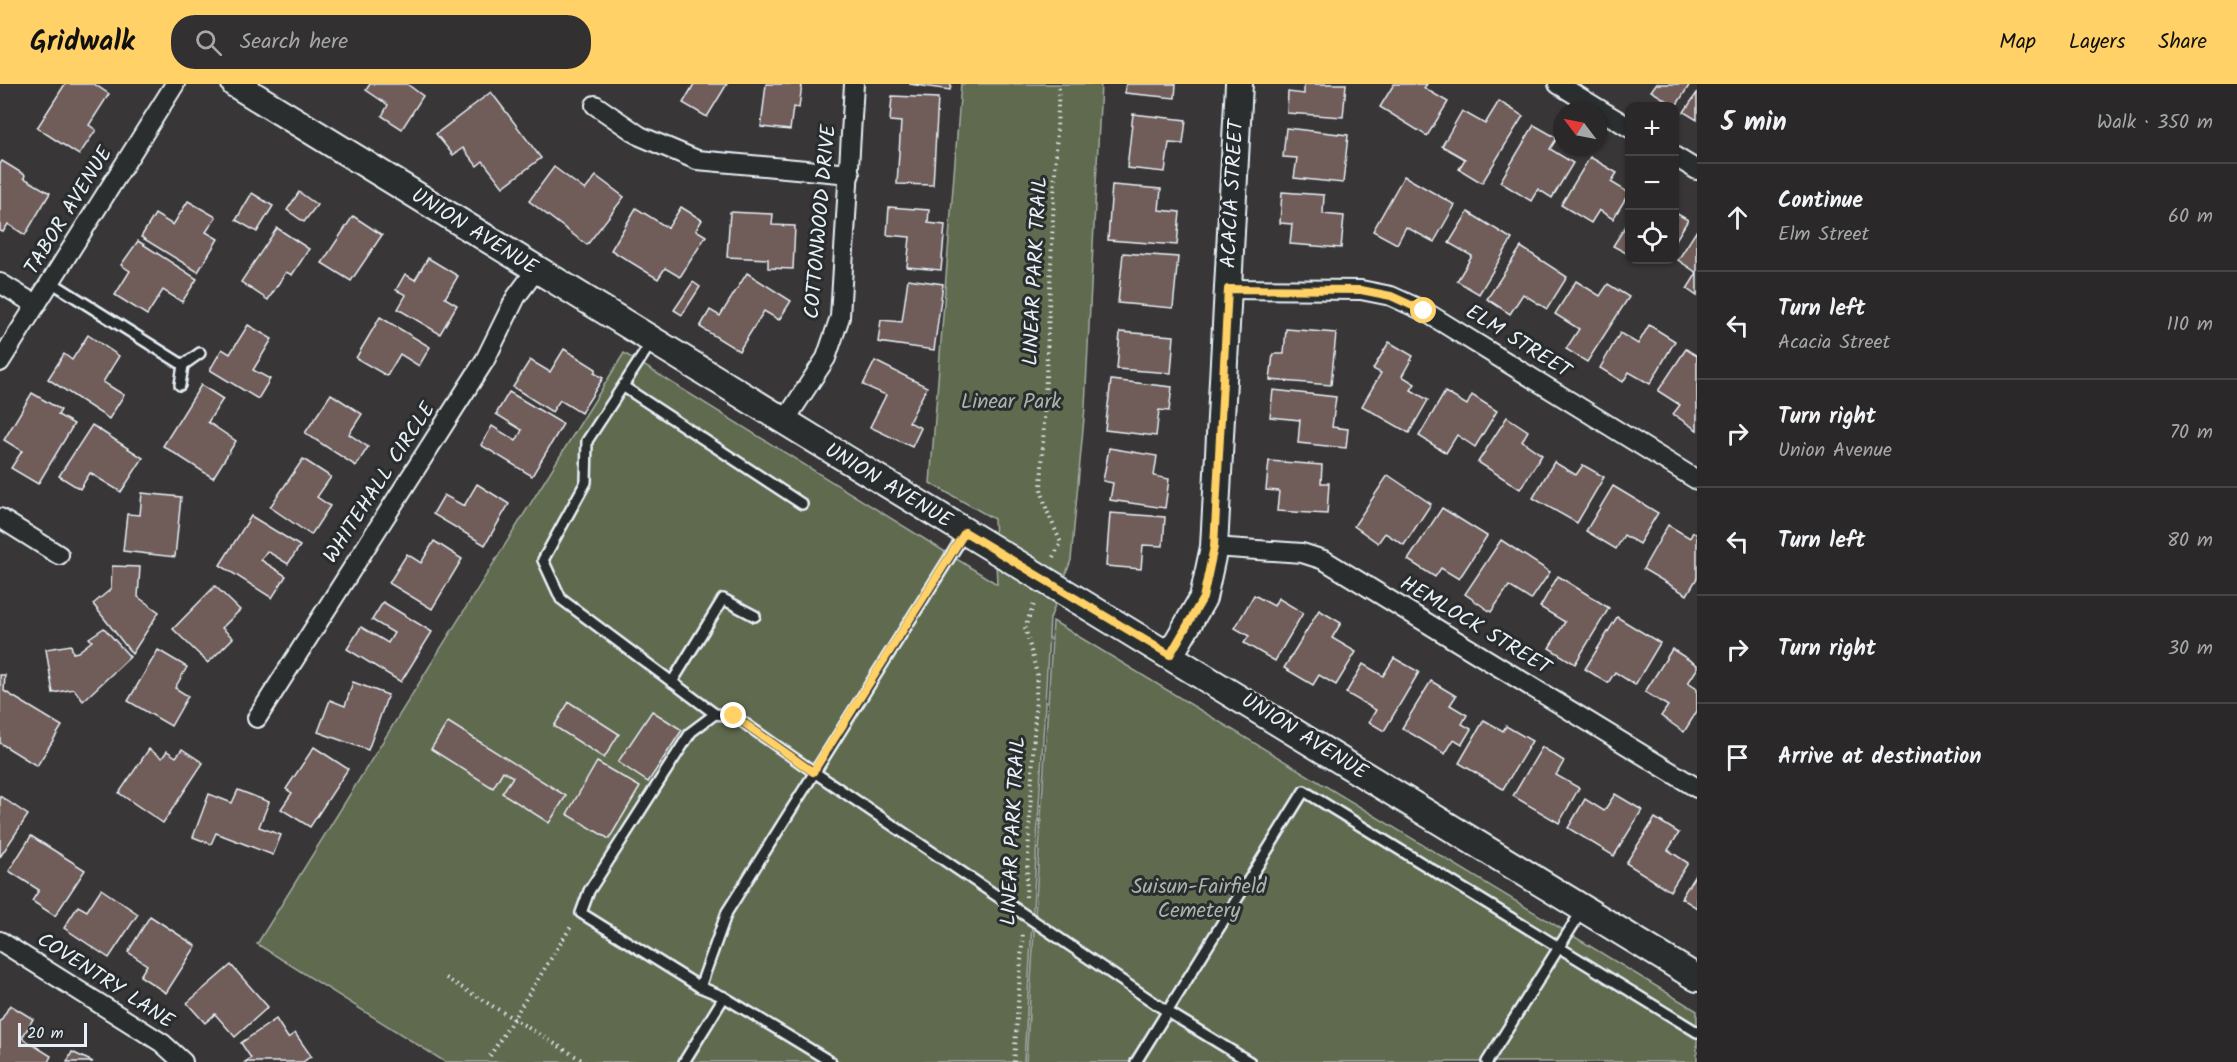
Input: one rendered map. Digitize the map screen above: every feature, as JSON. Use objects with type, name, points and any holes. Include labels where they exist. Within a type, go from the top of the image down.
[{"type":"street","name":"TABOR AVENUE","points":[[0,362],[175,84]]},
{"type":"street","name":"UNION AVENUE","points":[[235,84],[784,422],[1697,978]]},
{"type":"street","name":"COTTONWOOD DRIVE","points":[[784,422],[826,358],[840,317],[854,84]]},
{"type":"street","name":"ACACIA STREET","points":[[1170,655],[1203,598],[1214,547],[1239,84]]},
{"type":"street","points":[[1558,84],[1625,126]]},
{"type":"street","points":[[596,105],[640,135],[697,160],[850,174]]},
{"type":"street","points":[[1679,159],[1697,170]]},
{"type":"street","name":"WHITEHALL CIRCLE","points":[[257,718],[485,360],[516,297],[536,270]]},
{"type":"street","points":[[0,283],[36,305]]},
{"type":"street","name":"ELM STREET","points":[[1228,289],[1361,290],[1391,296],[1424,311],[1697,480]]},
{"type":"street","points":[[0,518],[59,555]]},
{"type":"street","name":"HEMLOCK STREET","points":[[1214,547],[1302,553],[1324,560],[1697,788]]},
{"type":"street","name":"COVENTRY LANE","points":[[0,941],[162,1042],[183,1062]]},
{"type":"lane","points":[[51,282],[183,365]]},
{"type":"lane","points":[[653,341],[587,441],[586,482],[543,560],[561,599],[715,714],[734,716],[1168,1012],[1250,1062]]},
{"type":"lane","points":[[180,385],[183,365],[200,353]]},
{"type":"lane","points":[[624,387],[802,504]]},
{"type":"lane","points":[[700,987],[727,912],[965,532]]},
{"type":"lane","points":[[672,682],[723,599],[755,616]]},
{"type":"lane","points":[[715,714],[691,732],[589,891],[581,913],[700,987],[724,997],[831,1062]]},
{"type":"lane","points":[[1136,1062],[1304,791],[1697,1032]]},
{"type":"lane","points":[[1487,1062],[1583,908]]},
{"type":"lane","points":[[684,1062],[724,997]]},
{"type":"path","name":"LINEAR PARK TRAIL","points":[[1051,560],[1061,543],[1047,511],[1041,489],[1059,84]]},
{"type":"path","name":"LINEAR PARK TRAIL","points":[[1014,1062],[1025,915],[1037,674],[1025,627],[1034,604]]},
{"type":"path","points":[[490,1056],[581,913]]},
{"type":"path","points":[[446,978],[585,1062]]},
{"type":"green space","name":"Linear Park","points":[[961,84],[1101,84],[1085,407],[1071,560],[1050,619],[1024,1062],[445,1062],[257,944],[624,353],[997,584],[994,519],[930,483]]},
{"type":"green space","name":"Suisun-Fairfield Cemetery","points":[[1053,621],[1697,1011],[1697,1062],[1026,1062]]},
{"type":"building","points":[[65,84],[94,84],[109,94],[89,125],[96,130],[79,155],[37,128]]},
{"type":"building","points":[[370,84],[407,84],[423,96],[402,129],[382,116],[388,105],[366,90]]},
{"type":"building","points":[[694,84],[727,84],[707,117],[683,103]]},
{"type":"building","points":[[766,84],[802,84],[799,108],[793,107],[790,130],[761,127]]},
{"type":"building","points":[[909,84],[951,84],[950,90]]},
{"type":"building","points":[[1126,84],[1176,84],[1175,98],[1125,93]]},
{"type":"building","points":[[1304,84],[1346,84],[1343,117],[1287,113],[1288,92],[1304,94]]},
{"type":"building","points":[[1394,84],[1427,84],[1424,88],[1448,102],[1427,136],[1380,107]]},
{"type":"building","points":[[1656,84],[1690,84],[1679,102],[1669,102],[1651,91]]},
{"type":"building","points":[[491,92],[541,158],[503,187],[483,161],[477,166],[463,148],[453,155],[436,134]]},
{"type":"building","points":[[1697,93],[1697,120],[1684,112]]},
{"type":"building","points":[[892,96],[938,98],[933,185],[897,184],[901,122],[890,121]]},
{"type":"building","points":[[1499,101],[1523,116],[1482,183],[1459,169],[1465,159],[1442,146],[1462,111],[1485,124]]},
{"type":"building","points":[[1133,114],[1186,120],[1183,144],[1169,143],[1165,172],[1127,168]]},
{"type":"building","points":[[1534,125],[1553,136],[1553,144],[1550,149],[1553,151],[1553,156],[1562,156],[1573,163],[1552,198],[1538,189],[1531,201],[1500,182]]},
{"type":"building","points":[[1286,128],[1348,135],[1343,183],[1294,178],[1297,158],[1283,157]]},
{"type":"building","points":[[1590,157],[1617,173],[1611,182],[1625,191],[1625,200],[1613,219],[1599,210],[1591,223],[1561,205]]},
{"type":"building","points":[[2,161],[25,175],[24,178],[50,193],[25,235],[8,224],[3,232],[0,231],[0,164]]},
{"type":"building","points":[[554,167],[585,190],[596,176],[624,197],[587,245],[529,201]]},
{"type":"building","points":[[1404,176],[1455,205],[1434,242],[1406,227],[1397,244],[1373,231]]},
{"type":"building","points":[[1112,185],[1161,189],[1159,210],[1180,212],[1177,245],[1108,240]]},
{"type":"building","points":[[299,192],[317,205],[304,222],[287,210]]},
{"type":"building","points":[[1282,192],[1324,195],[1323,214],[1344,216],[1341,248],[1290,244],[1292,224],[1280,223]]},
{"type":"building","points":[[252,193],[273,206],[257,232],[236,220]]},
{"type":"building","points":[[188,201],[216,217],[206,232],[218,239],[198,272],[141,237],[155,214],[173,225]]},
{"type":"building","points":[[681,207],[702,220],[696,230],[706,236],[680,277],[665,268],[658,279],[611,250],[636,208],[668,228]]},
{"type":"building","points":[[889,207],[929,210],[928,223],[945,225],[941,270],[907,267],[910,237],[887,235]]},
{"type":"building","points":[[730,212],[773,214],[772,225],[795,226],[793,269],[768,268],[768,259],[727,257]]},
{"type":"building","points":[[1468,212],[1512,239],[1479,294],[1457,281],[1472,256],[1449,243]]},
{"type":"building","points":[[1679,215],[1688,220],[1679,235]]},
{"type":"building","points":[[353,216],[382,235],[351,281],[322,263]]},
{"type":"building","points":[[1625,227],[1625,252],[1613,246]]},
{"type":"building","points":[[277,228],[309,249],[292,275],[286,272],[268,300],[241,282]]},
{"type":"building","points":[[1697,230],[1697,273],[1679,258]]},
{"type":"building","points":[[138,241],[197,279],[182,302],[163,290],[147,315],[115,295],[130,271],[121,265]]},
{"type":"building","points":[[1521,247],[1567,277],[1547,309],[1523,294],[1510,314],[1487,299]]},
{"type":"building","points":[[1123,253],[1178,257],[1173,308],[1118,303]]},
{"type":"building","points":[[428,258],[458,276],[445,298],[457,305],[440,334],[398,309],[406,295],[396,290],[405,274],[415,280]]},
{"type":"building","points":[[747,273],[791,301],[779,320],[764,311],[739,351],[700,327],[710,310],[720,316]]},
{"type":"building","points":[[1697,273],[1697,296],[1687,289]]},
{"type":"building","points":[[908,279],[943,284],[934,350],[878,342],[881,320],[902,322]]},
{"type":"building","points":[[1576,281],[1600,296],[1608,284],[1629,297],[1587,362],[1566,349],[1579,329],[1555,314]]},
{"type":"building","points":[[693,282],[700,287],[682,315],[674,310]]},
{"type":"building","points":[[380,317],[430,347],[419,366],[400,354],[387,376],[356,358]]},
{"type":"building","points":[[248,325],[272,339],[253,370],[270,379],[258,399],[210,370],[222,349],[230,354]]},
{"type":"building","points":[[1649,325],[1675,341],[1650,384],[1629,372],[1623,382],[1600,368],[1620,333],[1638,344]]},
{"type":"building","points":[[1286,329],[1336,333],[1331,385],[1270,380],[1273,354],[1284,354]]},
{"type":"building","points":[[1120,332],[1174,336],[1171,373],[1117,369]]},
{"type":"building","points":[[88,335],[119,356],[103,382],[124,395],[109,419],[48,379],[64,354],[72,360]]},
{"type":"building","points":[[1389,342],[1413,356],[1402,376],[1415,384],[1411,390],[1428,400],[1409,433],[1362,406],[1381,373],[1373,369]]},
{"type":"building","points":[[564,349],[596,369],[594,373],[603,378],[581,413],[560,400],[552,412],[513,387],[530,360],[550,372]]},
{"type":"building","points":[[1686,349],[1697,356],[1697,430],[1673,414],[1680,405],[1658,391]]},
{"type":"building","points":[[875,361],[927,387],[909,422],[921,428],[912,447],[870,427],[886,395],[863,385]]},
{"type":"building","points":[[1111,380],[1172,387],[1169,411],[1159,410],[1156,436],[1105,430]]},
{"type":"building","points":[[201,385],[223,399],[208,422],[236,441],[213,478],[163,446]]},
{"type":"building","points":[[1273,390],[1336,397],[1332,427],[1348,429],[1346,448],[1298,443],[1300,420],[1270,417]]},
{"type":"building","points":[[509,392],[563,424],[532,476],[481,445],[492,426],[516,441],[522,430],[496,414]]},
{"type":"building","points":[[1445,392],[1467,405],[1472,395],[1497,411],[1475,447],[1457,435],[1446,453],[1419,436]]},
{"type":"building","points":[[32,393],[61,410],[58,415],[74,424],[38,484],[11,468],[22,451],[4,440]]},
{"type":"building","points":[[331,394],[362,414],[349,434],[368,447],[356,466],[305,433]]},
{"type":"building","points":[[1507,417],[1528,431],[1522,441],[1542,455],[1520,489],[1478,462]]},
{"type":"building","points":[[92,425],[143,458],[121,492],[90,473],[80,489],[59,476]]},
{"type":"building","points":[[1109,448],[1157,456],[1154,476],[1169,479],[1165,508],[1110,500],[1113,483],[1103,481]]},
{"type":"building","points":[[303,459],[331,477],[317,497],[330,506],[311,535],[270,507]]},
{"type":"building","points":[[1269,461],[1322,465],[1321,483],[1329,483],[1327,514],[1277,511],[1279,491],[1266,490]]},
{"type":"building","points":[[1554,462],[1576,475],[1583,465],[1604,477],[1577,523],[1533,498]]},
{"type":"building","points":[[1388,475],[1431,504],[1404,545],[1385,533],[1378,543],[1354,526]]},
{"type":"building","points":[[477,484],[509,504],[485,545],[433,514],[444,495],[464,506]]},
{"type":"building","points":[[1613,486],[1658,513],[1639,544],[1624,535],[1616,549],[1586,531]]},
{"type":"building","points":[[142,493],[181,497],[175,557],[123,551],[127,514],[140,515]]},
{"type":"building","points":[[1442,508],[1487,536],[1459,579],[1441,568],[1435,577],[1408,560]]},
{"type":"building","points":[[1110,513],[1165,517],[1163,546],[1143,545],[1141,569],[1106,566]]},
{"type":"building","points":[[251,516],[300,546],[288,564],[267,551],[261,560],[286,576],[272,598],[220,565]]},
{"type":"building","points":[[1668,525],[1690,538],[1693,532],[1697,535],[1697,578],[1687,595],[1643,569]]},
{"type":"building","points":[[1501,540],[1550,572],[1531,600],[1509,586],[1491,612],[1465,594]]},
{"type":"building","points":[[434,541],[462,559],[432,609],[389,583],[407,554],[421,563]]},
{"type":"building","points":[[112,566],[140,567],[138,597],[159,612],[132,654],[93,604],[111,589]]},
{"type":"building","points":[[1558,576],[1609,608],[1575,664],[1549,648],[1565,622],[1540,607]]},
{"type":"building","points":[[215,586],[240,610],[222,628],[233,638],[208,663],[173,629]]},
{"type":"building","points":[[1254,595],[1274,606],[1278,598],[1303,613],[1275,661],[1244,643],[1249,636],[1235,628]]},
{"type":"building","points":[[383,602],[432,632],[401,682],[347,649],[361,627],[388,643],[394,633],[372,620]]},
{"type":"building","points":[[1319,610],[1341,623],[1332,638],[1356,652],[1336,685],[1319,675],[1313,685],[1284,668]]},
{"type":"building","points":[[1617,617],[1660,643],[1635,685],[1615,672],[1608,683],[1585,669]]},
{"type":"building","points":[[104,628],[130,657],[83,701],[74,689],[53,693],[46,649],[71,645],[73,653],[78,652],[92,641],[89,638]]},
{"type":"building","points":[[1672,649],[1697,665],[1688,683],[1697,689],[1697,711],[1684,732],[1661,716],[1668,706],[1645,692]]},
{"type":"building","points":[[158,650],[187,667],[175,688],[188,696],[171,726],[128,701]]},
{"type":"building","points":[[1394,658],[1419,672],[1384,731],[1369,722],[1376,710],[1346,693],[1363,664],[1383,676]]},
{"type":"building","points":[[0,675],[5,675],[4,691],[62,726],[37,766],[0,743]]},
{"type":"building","points":[[1431,681],[1456,696],[1450,705],[1467,715],[1462,724],[1471,729],[1462,744],[1454,739],[1445,754],[1402,728]]},
{"type":"building","points":[[353,682],[388,695],[368,750],[318,732],[330,700],[345,706]]},
{"type":"building","points":[[569,702],[619,734],[604,758],[554,726]]},
{"type":"building","points":[[652,711],[682,730],[648,782],[618,762]]},
{"type":"building","points":[[1484,720],[1503,731],[1506,726],[1532,741],[1503,789],[1459,763]]},
{"type":"building","points":[[448,722],[566,796],[549,823],[502,793],[513,777],[503,771],[493,788],[431,749]]},
{"type":"building","points":[[314,747],[348,769],[310,827],[281,809],[292,793],[286,789]]},
{"type":"building","points":[[1542,747],[1564,761],[1556,775],[1579,788],[1559,823],[1513,796]]},
{"type":"building","points":[[149,749],[162,758],[167,751],[176,757],[182,749],[203,763],[163,823],[119,793]]},
{"type":"building","points":[[597,762],[640,787],[609,839],[567,814]]},
{"type":"building","points":[[238,790],[269,802],[259,827],[281,835],[273,855],[216,833],[211,844],[193,837],[209,794],[232,803]]},
{"type":"building","points":[[1615,794],[1642,810],[1614,856],[1568,828],[1585,799],[1604,811]]},
{"type":"building","points":[[0,796],[28,815],[0,857]]},
{"type":"building","points":[[1655,818],[1679,833],[1668,850],[1688,863],[1670,891],[1626,863]]},
{"type":"building","points":[[31,836],[85,870],[55,916],[32,901],[39,890],[9,871]]},
{"type":"building","points":[[1697,872],[1697,908],[1681,898]]},
{"type":"building","points":[[101,889],[138,914],[109,958],[64,928],[78,906],[87,911]]},
{"type":"building","points":[[150,916],[196,946],[166,993],[140,976],[147,965],[128,952]]},
{"type":"building","points":[[231,965],[268,1007],[235,1037],[215,1014],[205,1023],[187,1003]]},
{"type":"building","points":[[10,1005],[33,1019],[22,1038],[51,1056],[48,1062],[0,1062],[0,1022]]},
{"type":"building","points":[[276,1019],[288,1038],[295,1033],[311,1056],[303,1062],[245,1062],[251,1058],[241,1043]]},
{"type":"building","points":[[72,1052],[93,1062],[67,1062]]},
{"type":"route","points":[[734,716],[813,772],[965,532],[1170,655],[1203,598],[1214,547],[1228,289],[1361,290],[1391,296],[1424,311]]}]
